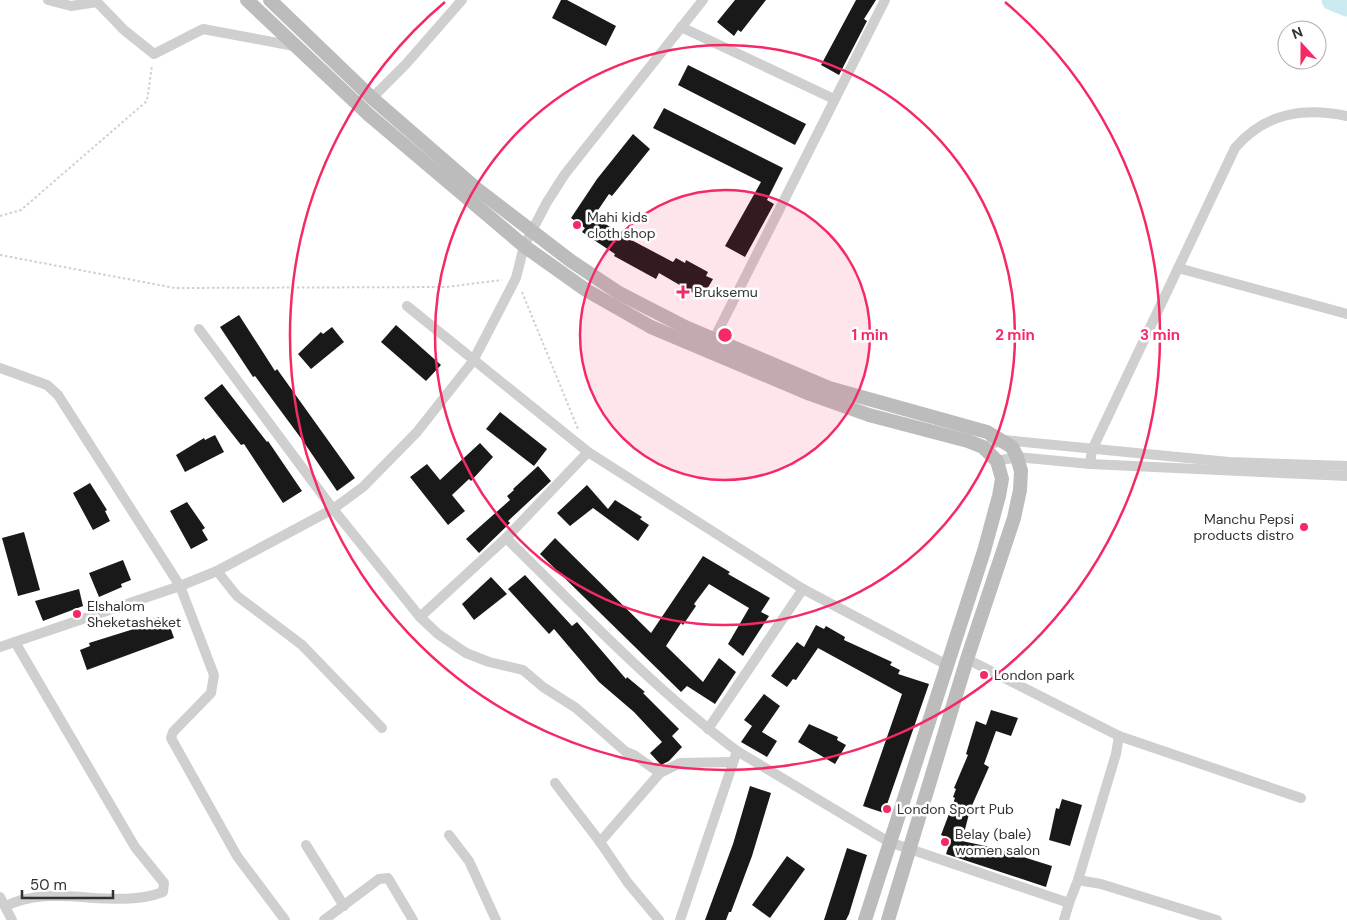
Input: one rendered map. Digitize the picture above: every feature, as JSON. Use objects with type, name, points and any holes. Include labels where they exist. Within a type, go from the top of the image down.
[{"type":"main road","points":[[247,0],[369,115],[524,246],[586,290],[651,326],[810,394],[869,415],[983,447],[997,461],[1002,479],[999,496],[865,920]]},
{"type":"main road","points":[[270,0],[372,98],[436,155],[532,232],[592,276],[619,293],[685,327],[829,388],[987,432],[1004,440],[1017,457],[1021,471],[1020,490],[1014,518],[967,659],[911,850],[888,920]]},
{"type":"street","points":[[48,0],[71,6],[97,2],[124,30],[154,54],[202,30],[294,46]]},
{"type":"street","points":[[372,98],[406,64],[462,0]]},
{"type":"street","points":[[0,647],[180,586],[217,571],[334,509],[363,487],[417,432],[473,361],[516,278],[524,246],[565,174],[703,0]]},
{"type":"street","points":[[714,339],[885,0]]},
{"type":"street","points":[[681,27],[834,99]]},
{"type":"street","points":[[1090,464],[1092,450],[1236,148],[1246,136],[1261,124],[1275,118],[1326,112],[1347,116]]},
{"type":"street","points":[[1178,268],[1347,314]]},
{"type":"street","points":[[406,306],[588,452],[804,590],[947,665]]},
{"type":"street","points":[[199,329],[334,509],[420,617],[438,634],[466,653],[488,662],[523,670],[543,687],[576,708],[626,752],[634,755],[660,773]]},
{"type":"street","points":[[0,368],[47,385],[58,395],[180,586],[214,675],[211,693],[173,732],[172,738],[237,856],[285,920]]},
{"type":"street","points":[[983,447],[1004,440],[1229,462],[1347,466]]},
{"type":"street","points":[[420,617],[506,538],[588,452]]},
{"type":"street","points":[[997,461],[1017,457],[1090,464],[1347,476]]},
{"type":"street","points":[[506,538],[644,672],[708,729],[737,751],[889,842],[1069,903]]},
{"type":"street","points":[[217,571],[237,596],[302,645],[382,728]]},
{"type":"street","points":[[708,729],[804,590]]},
{"type":"street","points":[[6,906],[18,900],[53,896],[116,899],[154,895],[163,892],[164,883],[135,847],[15,642]]},
{"type":"street","points":[[967,659],[1119,736],[1301,798]]},
{"type":"street","points":[[1064,920],[1116,754],[1119,736]]},
{"type":"street","points":[[680,920],[737,751]]},
{"type":"street","points":[[600,842],[660,773],[680,763],[732,762]]},
{"type":"street","points":[[555,782],[628,883],[660,920]]},
{"type":"street","points":[[449,835],[469,861],[496,920]]},
{"type":"street","points":[[306,845],[344,906]]},
{"type":"street","points":[[324,920],[379,879],[388,878],[413,920]]},
{"type":"street","points":[[1078,880],[1125,891],[1217,920]]},
{"type":"street","points":[[0,897],[12,920]]},
{"type":"path","points":[[0,216],[22,210],[147,101],[154,54]]},
{"type":"path","points":[[0,254],[175,288],[446,287],[516,278],[588,452]]},
{"type":"building","points":[[561,0],[567,0],[616,26],[606,46],[552,18]]},
{"type":"building","points":[[735,0],[766,0],[741,32],[738,30],[734,36],[717,22]]},
{"type":"building","points":[[856,0],[876,0],[864,19],[867,21],[839,75],[821,65]]},
{"type":"building","points":[[688,65],[806,124],[795,145],[678,85]]},
{"type":"building","points":[[664,108],[783,168],[767,200],[774,204],[745,257],[725,246],[761,182],[653,128]]},
{"type":"building","points":[[633,134],[650,149],[612,196],[609,194],[594,216],[620,234],[673,262],[676,258],[685,263],[686,260],[708,272],[706,276],[713,279],[702,298],[659,273],[656,279],[614,256],[615,254],[582,232],[585,228],[571,218],[597,179]]},
{"type":"building","points":[[239,315],[275,371],[277,369],[355,478],[337,491],[303,441],[255,376],[253,377],[220,327]]},
{"type":"building","points":[[396,325],[441,365],[426,381],[381,342]]},
{"type":"building","points":[[332,327],[344,342],[311,369],[298,354],[321,332],[323,334]]},
{"type":"building","points":[[222,384],[268,441],[302,491],[283,503],[244,444],[241,445],[204,398]]},
{"type":"building","points":[[500,412],[547,449],[534,466],[486,429]]},
{"type":"building","points":[[215,435],[224,452],[185,472],[176,455],[204,438],[205,440]]},
{"type":"building","points":[[480,443],[493,457],[471,481],[469,479],[452,495],[465,511],[448,525],[410,477],[427,464],[440,480]]},
{"type":"building","points":[[538,466],[551,481],[508,521],[510,523],[479,553],[466,539],[510,500],[507,496]]},
{"type":"building","points":[[90,483],[107,510],[105,511],[110,521],[93,530],[73,493]]},
{"type":"building","points":[[587,485],[608,509],[615,500],[642,517],[640,519],[649,525],[638,541],[593,508],[570,526],[557,513]]},
{"type":"building","points":[[187,502],[205,528],[202,530],[208,540],[191,549],[170,511]]},
{"type":"building","points":[[24,532],[40,590],[18,596],[2,538]]},
{"type":"building","points":[[555,538],[651,633],[703,556],[730,572],[728,574],[770,598],[761,612],[769,616],[743,656],[728,644],[749,608],[709,584],[694,604],[696,606],[683,625],[681,623],[666,646],[703,682],[719,658],[736,672],[715,704],[687,686],[681,692],[540,554]]},
{"type":"building","points":[[123,560],[131,580],[121,584],[122,587],[99,597],[89,573]]},
{"type":"building","points":[[525,575],[572,626],[577,622],[626,679],[627,677],[645,692],[643,693],[679,729],[672,736],[682,747],[669,761],[661,765],[650,753],[662,742],[634,712],[599,682],[554,629],[549,634],[508,589]]},
{"type":"building","points":[[491,577],[507,594],[474,620],[462,604]]},
{"type":"building","points":[[79,589],[83,606],[43,621],[35,601]]},
{"type":"building","points":[[159,617],[160,620],[167,618],[174,638],[87,670],[80,650],[90,646],[89,643],[137,628],[135,625]]},
{"type":"building","points":[[816,625],[824,629],[826,626],[845,637],[844,640],[892,662],[890,665],[900,670],[898,674],[929,684],[884,813],[863,806],[902,694],[818,648],[796,680],[793,679],[787,687],[771,676],[797,642],[804,647]]},
{"type":"building","points":[[764,694],[780,706],[762,732],[777,741],[767,757],[741,742],[752,726],[744,720]]},
{"type":"building","points":[[991,710],[1018,718],[1011,736],[996,731],[984,764],[989,767],[970,810],[962,841],[995,848],[1052,866],[1046,887],[946,854],[951,839],[941,835],[955,798],[953,797],[956,789],[954,788],[968,755],[966,754],[976,721],[986,725]]},
{"type":"building","points":[[809,724],[838,737],[837,740],[846,745],[835,764],[798,742]]},
{"type":"building","points":[[750,786],[771,793],[752,856],[731,912],[729,912],[726,920],[705,920],[733,844]]},
{"type":"building","points":[[1062,799],[1082,805],[1070,846],[1049,840],[1056,808],[1059,809]]},
{"type":"building","points":[[847,848],[867,855],[849,914],[846,920],[824,920]]},
{"type":"building","points":[[787,856],[805,869],[770,918],[752,905]]},
{"type":"waterway","points":[[1332,0],[1347,6]]},
{"type":"place","name":"Mahi kids cloth shop","points":[[577,225]]},
{"type":"place","name":"Bruksemu","points":[[683,292]]},
{"type":"place","name":"Manchu Pepsi products distro","points":[[1304,527]]},
{"type":"place","name":"Elshalom Sheketasheket","points":[[77,614]]},
{"type":"place","name":"London park","points":[[984,675]]},
{"type":"place","name":"London Sport Pub","points":[[887,809]]},
{"type":"place","name":"Belay (bale) women salon","points":[[945,842]]}]
